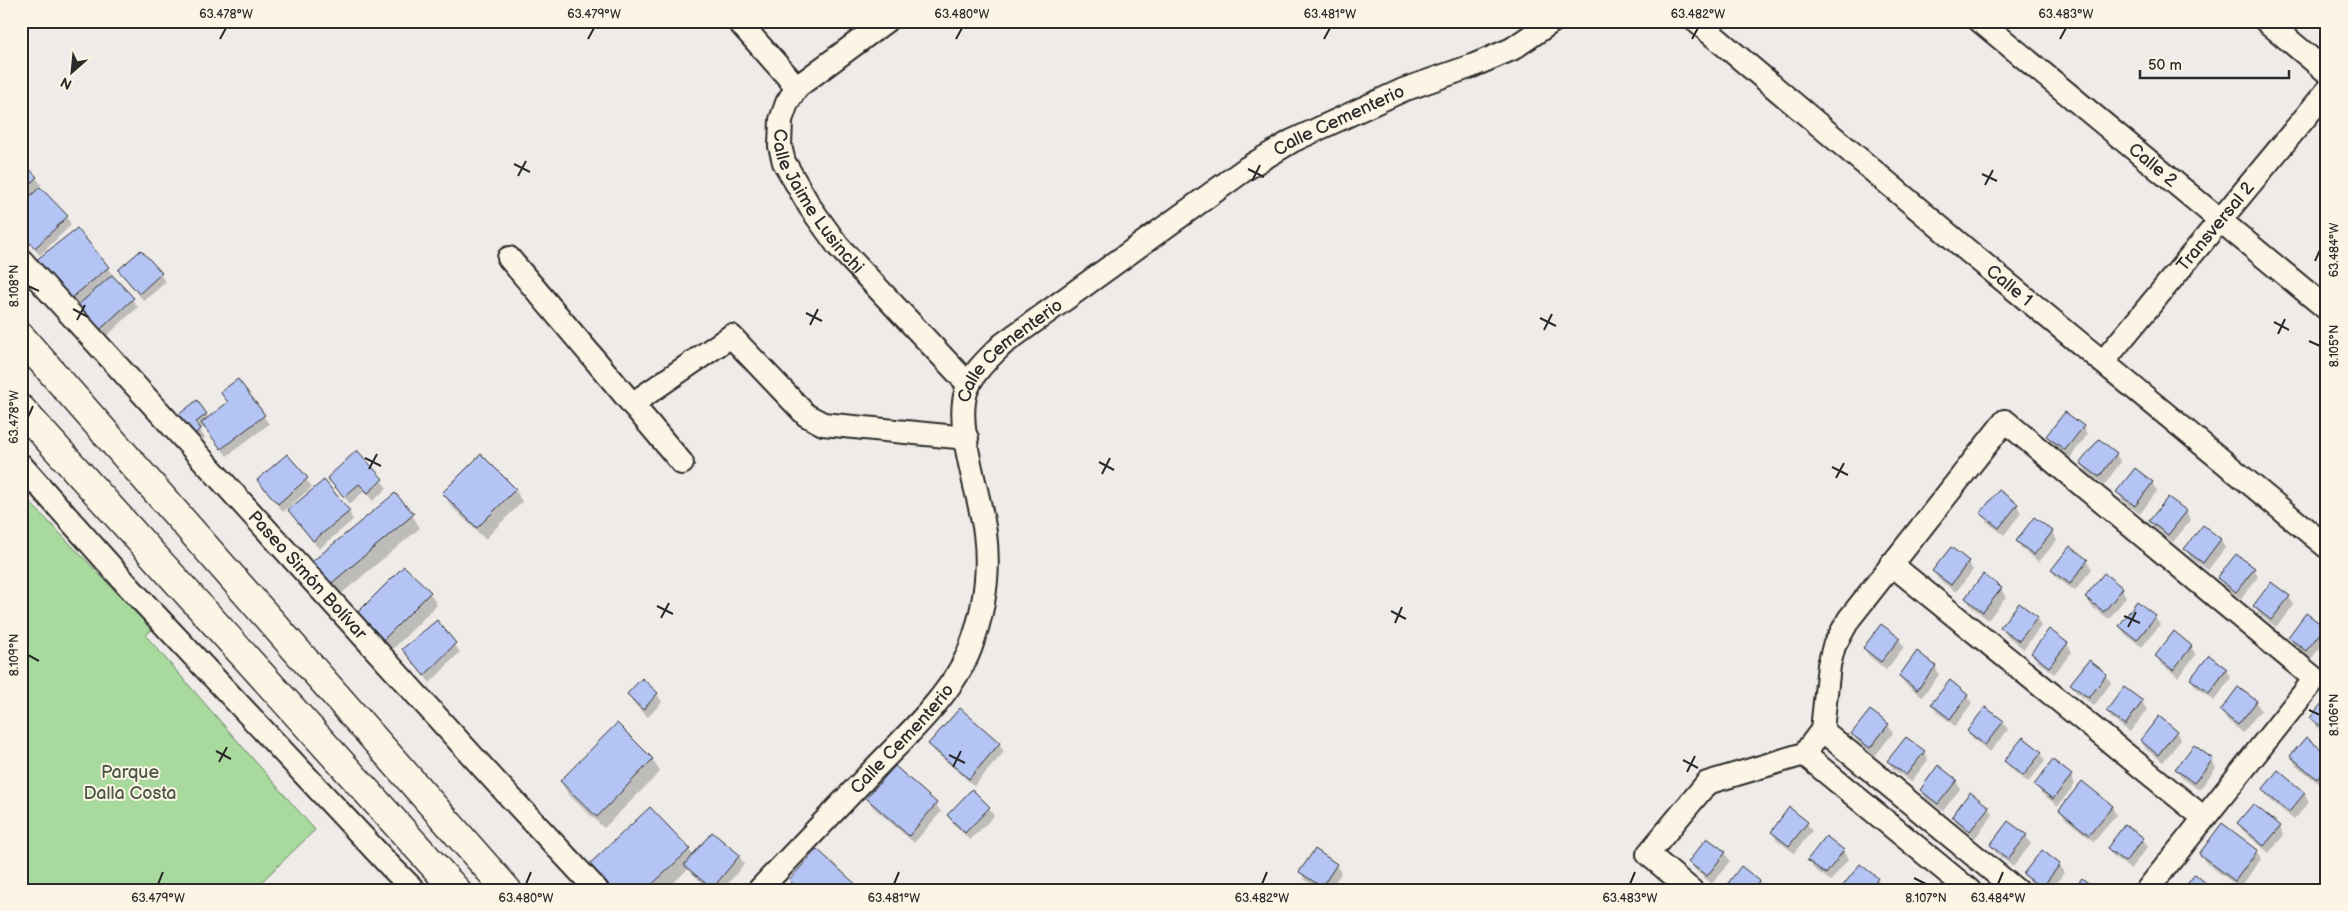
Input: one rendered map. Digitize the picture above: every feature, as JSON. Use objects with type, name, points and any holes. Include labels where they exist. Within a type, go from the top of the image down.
[{"type":"main road","points":[[21,337],[507,890]]},
{"type":"main road","points":[[21,409],[456,890]]},
{"type":"street","points":[[738,21],[797,87]]},
{"type":"street","name":"Calle Jaime Lusinchi","points":[[886,21],[797,87],[787,104],[779,132],[780,146],[784,162],[810,207],[838,246],[969,385]]},
{"type":"street","name":"Calle Cementerio","points":[[759,890],[917,724],[942,694],[969,651],[982,608],[987,555],[985,533],[967,438],[964,402],[969,385],[985,361],[1003,344],[1247,168],[1292,141],[1403,90],[1472,66],[1512,49],[1553,21]]},
{"type":"street","name":"Calle 1","points":[[1696,21],[2327,547]]},
{"type":"street","name":"Calle 2","points":[[1980,21],[2327,309]]},
{"type":"street","points":[[2266,21],[2327,72]]},
{"type":"street","name":"Transversal 2","points":[[2103,362],[2327,90]]},
{"type":"street","points":[[509,258],[682,463]]},
{"type":"street","name":"Paseo Simón Bolívar","points":[[21,260],[497,784],[597,890]]},
{"type":"street","points":[[632,404],[731,336],[806,415],[822,424],[967,438]]},
{"type":"street","points":[[1691,890],[1648,854],[1707,783],[1804,754],[1822,730],[1829,664],[1834,646],[1849,619],[2005,421],[2315,679],[2147,890]]},
{"type":"street","points":[[21,465],[137,595],[390,867],[414,890]]},
{"type":"street","points":[[1891,564],[2204,818]]},
{"type":"street","points":[[1822,730],[2016,890]]},
{"type":"street","points":[[1804,754],[1969,890]]},
{"type":"green space","name":"Parque Dalla Costa","points":[[21,493],[152,629],[146,636],[315,830],[253,890],[21,890]]},
{"type":"building","points":[[21,160],[37,177],[21,192]]},
{"type":"building","points":[[40,187],[68,216],[35,248],[21,234],[21,205]]},
{"type":"building","points":[[77,228],[109,267],[63,305],[30,265]]},
{"type":"building","points":[[141,250],[162,273],[139,294],[118,270]]},
{"type":"building","points":[[112,275],[134,298],[90,339],[68,314]]},
{"type":"building","points":[[238,379],[265,415],[221,449],[201,423],[228,402],[220,392]]},
{"type":"building","points":[[197,400],[207,414],[196,422],[201,429],[187,440],[172,420]]},
{"type":"building","points":[[2065,412],[2084,426],[2065,450],[2046,436]]},
{"type":"building","points":[[2099,439],[2117,453],[2099,477],[2080,463]]},
{"type":"building","points":[[357,450],[383,479],[368,493],[359,484],[344,497],[327,478]]},
{"type":"building","points":[[287,454],[308,478],[278,504],[257,480]]},
{"type":"building","points":[[481,454],[516,489],[477,528],[442,493]]},
{"type":"building","points":[[2135,468],[2153,482],[2135,506],[2116,492]]},
{"type":"building","points":[[324,480],[350,511],[313,541],[288,510]]},
{"type":"building","points":[[1999,490],[2018,504],[1999,528],[1980,513]]},
{"type":"building","points":[[395,493],[414,514],[327,587],[308,565]]},
{"type":"building","points":[[2168,497],[2187,511],[2168,535],[2149,521]]},
{"type":"building","points":[[2034,517],[2053,531],[2034,555],[2016,541]]},
{"type":"building","points":[[2203,525],[2221,539],[2203,563],[2184,549]]},
{"type":"building","points":[[2070,546],[2088,560],[2070,584],[2051,570]]},
{"type":"building","points":[[1951,547],[1969,561],[1951,585],[1932,571]]},
{"type":"building","points":[[2236,554],[2255,568],[2236,592],[2217,578]]},
{"type":"building","points":[[404,566],[431,592],[383,640],[356,614]]},
{"type":"building","points":[[2104,573],[2123,588],[2104,612],[2085,597]]},
{"type":"building","points":[[1983,574],[2002,588],[1983,612],[1965,598]]},
{"type":"building","points":[[2271,582],[2290,596],[2271,620],[2253,606]]},
{"type":"building","points":[[2137,601],[2156,616],[2137,640],[2119,626]]},
{"type":"building","points":[[2019,603],[2038,617],[2019,641],[2000,627]]},
{"type":"building","points":[[2306,613],[2325,627],[2306,651],[2288,637]]},
{"type":"building","points":[[437,620],[456,643],[424,676],[402,649]]},
{"type":"building","points":[[1881,624],[1900,638],[1881,662],[1863,648]]},
{"type":"building","points":[[2049,629],[2068,643],[2049,667],[2031,653]]},
{"type":"building","points":[[2174,631],[2192,646],[2173,670],[2155,656]]},
{"type":"building","points":[[1917,651],[1936,666],[1917,690],[1899,676]]},
{"type":"building","points":[[2209,655],[2227,669],[2209,693],[2190,679]]},
{"type":"building","points":[[2089,660],[2107,674],[2089,698],[2070,684]]},
{"type":"building","points":[[642,678],[658,693],[643,710],[627,694]]},
{"type":"building","points":[[1950,680],[1968,695],[1950,719],[1931,704]]},
{"type":"building","points":[[2124,687],[2143,701],[2125,725],[2106,711]]},
{"type":"building","points":[[2238,687],[2257,701],[2238,725],[2220,711]]},
{"type":"building","points":[[2327,697],[2327,731],[2310,718]]},
{"type":"building","points":[[1985,707],[2004,721],[1985,745],[1967,731]]},
{"type":"building","points":[[960,708],[1000,743],[969,779],[928,744]]},
{"type":"building","points":[[1870,710],[1889,724],[1870,748],[1851,734]]},
{"type":"building","points":[[2159,716],[2177,731],[2158,755],[2140,740]]},
{"type":"building","points":[[617,723],[653,759],[597,817],[560,781]]},
{"type":"building","points":[[1906,737],[1925,751],[1906,775],[1887,761]]},
{"type":"building","points":[[2023,737],[2042,752],[2023,776],[2004,761]]},
{"type":"building","points":[[2306,737],[2327,754],[2327,767],[2317,779],[2290,756]]},
{"type":"building","points":[[2194,745],[2213,759],[2194,783],[2175,769]]},
{"type":"building","points":[[2053,760],[2072,775],[2053,799],[2034,785]]},
{"type":"building","points":[[1938,765],[1957,780],[1938,804],[1920,790]]},
{"type":"building","points":[[895,766],[937,803],[909,836],[866,798]]},
{"type":"building","points":[[2278,770],[2305,793],[2289,812],[2262,790]]},
{"type":"building","points":[[2082,781],[2113,806],[2089,835],[2059,810]]},
{"type":"building","points":[[972,789],[990,807],[965,833],[947,815]]},
{"type":"building","points":[[1970,792],[1989,807],[1970,831],[1952,816]]},
{"type":"building","points":[[2253,804],[2281,826],[2264,846],[2237,823]]},
{"type":"building","points":[[650,807],[690,849],[646,890],[602,890],[583,870]]},
{"type":"building","points":[[1789,807],[1808,822],[1789,846],[1771,832]]},
{"type":"building","points":[[2008,821],[2027,835],[2008,859],[1990,845]]},
{"type":"building","points":[[2222,823],[2258,850],[2235,881],[2199,854]]},
{"type":"building","points":[[2125,824],[2144,838],[2125,862],[2107,848]]},
{"type":"building","points":[[712,832],[740,855],[712,889],[684,865]]},
{"type":"building","points":[[1826,836],[1844,850],[1826,874],[1807,860]]},
{"type":"building","points":[[1707,838],[1726,852],[1707,876],[1688,862]]},
{"type":"building","points":[[817,849],[862,890],[800,890],[789,880]]},
{"type":"building","points":[[1315,849],[1337,864],[1322,887],[1299,872]]},
{"type":"building","points":[[2042,850],[2060,864],[2042,888],[2023,874]]},
{"type":"building","points":[[1860,864],[1878,878],[1869,890],[1844,890],[1841,888]]},
{"type":"building","points":[[1741,866],[1760,881],[1752,890],[1723,890]]},
{"type":"building","points":[[2195,874],[2214,890],[2183,890]]},
{"type":"building","points":[[2082,878],[2097,890],[2072,890]]}]
